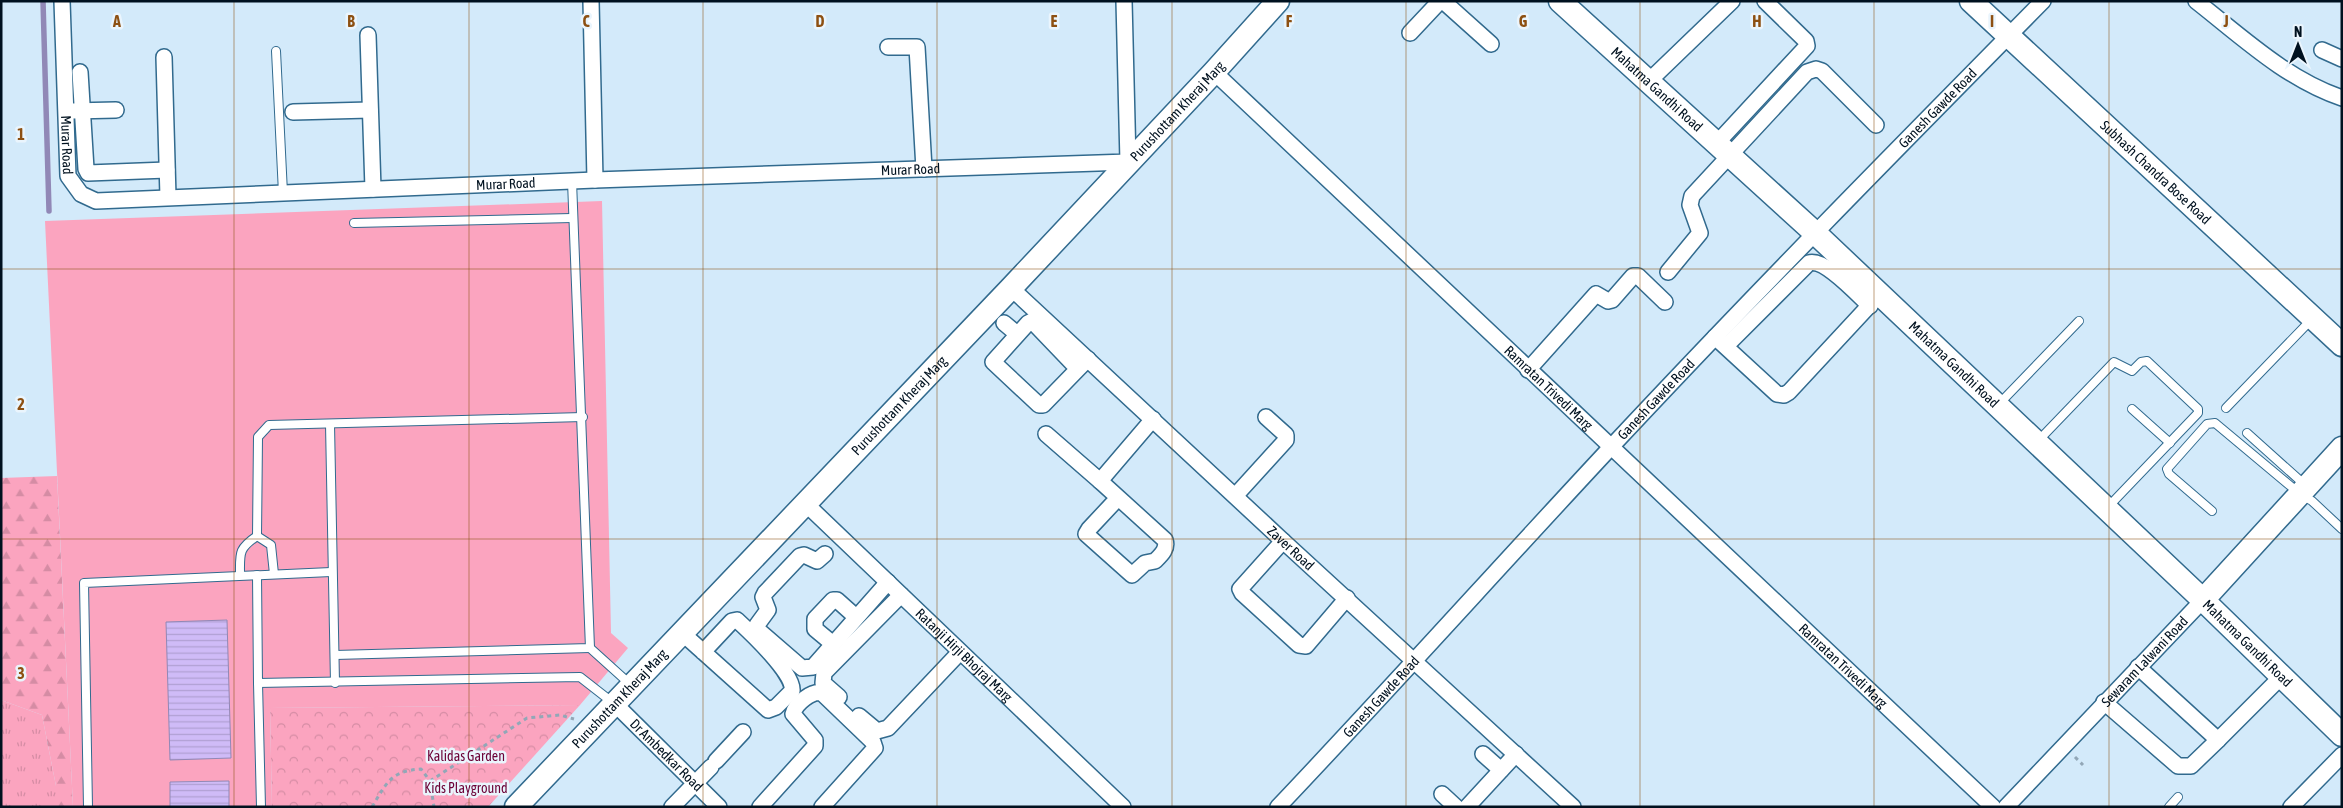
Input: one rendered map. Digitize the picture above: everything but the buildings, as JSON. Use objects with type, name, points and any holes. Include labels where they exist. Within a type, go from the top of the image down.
[{"type":"main road","name":"Purushottam Kheraj Marg","points":[[522,805],[590,728],[1011,288],[1214,72],[1278,1]]},
{"type":"main road","name":"Mahatma Gandhi Road","points":[[1560,1],[1814,232],[1875,300],[1998,405],[2342,735]]},
{"type":"main road","name":"Subhash Chandra Bose Road","points":[[1971,1],[2342,345]]},
{"type":"main road","name":"Sewaram Lalwani Road","points":[[2203,600],[2342,448]]},
{"type":"street","name":"Murar Road","points":[[62,1],[68,176],[81,194],[96,201],[596,180],[1128,162]]},
{"type":"street","points":[[591,1],[596,180]]},
{"type":"street","points":[[1124,1],[1128,162]]},
{"type":"street","points":[[1410,34],[1442,1],[1490,44]]},
{"type":"street","points":[[1649,81],[1732,1]]},
{"type":"street","points":[[1668,272],[1700,233],[1690,205],[1692,196],[1723,149],[1807,46],[1806,41],[1765,1]]},
{"type":"street","name":"Ganesh Gawde Road","points":[[1278,807],[1416,662],[1610,448],[1720,341],[1814,232],[2043,1]]},
{"type":"street","points":[[2196,1],[2281,68],[2321,91],[2342,98]]},
{"type":"street","points":[[368,35],[373,189]]},
{"type":"street","points":[[888,47],[917,47],[924,169]]},
{"type":"street","points":[[2322,50],[2342,59]]},
{"type":"street","points":[[164,57],[168,197]]},
{"type":"street","points":[[1723,149],[1812,69],[1822,71],[1876,125]]},
{"type":"street","points":[[80,72],[86,169],[88,173],[168,170]]},
{"type":"street","name":"Ramratan Trivedi Marg","points":[[1214,72],[1610,448],[1993,807]]},
{"type":"street","points":[[65,112],[116,110]]},
{"type":"street","points":[[293,112],[370,110]]},
{"type":"street","points":[[1814,262],[1824,265],[1875,300],[1789,392],[1784,395],[1777,394],[1720,341],[1808,263],[1814,262]]},
{"type":"street","points":[[1528,370],[1596,294],[1608,301],[1612,300],[1633,276],[1638,276],[1665,302]]},
{"type":"street","name":"Zaver Road","points":[[1011,288],[1083,364],[1154,419],[1283,541],[1573,807]]},
{"type":"street","points":[[1056,337],[1032,321],[1017,334],[993,362],[1039,405],[1043,405],[1083,364]]},
{"type":"street","points":[[1004,323],[1017,334]]},
{"type":"street","points":[[1236,495],[1286,440],[1286,435],[1266,417]]},
{"type":"street","points":[[1100,481],[1154,419]]},
{"type":"street","points":[[1046,434],[1100,481],[1165,540],[1166,549],[1155,561],[1145,562],[1132,575],[1086,534],[1118,498]]},
{"type":"street","name":"Ratanji Hirji Bhojraj Marg","points":[[805,503],[1123,807]]},
{"type":"street","points":[[1283,541],[1240,589],[1242,593],[1299,645],[1306,646],[1347,598]]},
{"type":"street","points":[[825,554],[817,561],[804,555],[800,556],[762,597],[768,610],[759,620],[757,629],[802,668],[813,667],[888,582]]},
{"type":"street","points":[[901,595],[824,673],[823,683],[872,728],[883,730],[888,728],[960,652]]},
{"type":"street","points":[[832,644],[815,629],[815,619],[833,600],[837,600],[856,617]]},
{"type":"street","name":"Sewaram Lalwani Road","points":[[2006,807],[2203,600]]},
{"type":"street","points":[[679,635],[703,652],[768,710],[776,707],[792,691],[790,682],[767,649],[737,620],[732,621],[703,652]]},
{"type":"street","points":[[679,635],[736,689]]},
{"type":"street","points":[[2138,667],[2218,740]]},
{"type":"street","points":[[2104,702],[2178,766],[2191,766],[2281,677]]},
{"type":"street","points":[[760,807],[813,750],[815,740],[792,714],[794,709],[813,692],[822,694],[872,742],[875,748],[872,754],[822,807]]},
{"type":"street","name":"Dr Ambedkar Road","points":[[614,703],[719,807]]},
{"type":"street","points":[[672,807],[696,784],[742,732]]},
{"type":"street","points":[[1483,754],[1501,770]]},
{"type":"street","points":[[1467,807],[1516,754]]},
{"type":"street","points":[[2291,807],[2342,755]]},
{"type":"street","points":[[1442,794],[1456,807]]},
{"type":"lane","points":[[276,50],[283,193]]},
{"type":"lane","points":[[572,181],[590,648]]},
{"type":"lane","points":[[354,223],[572,218]]},
{"type":"lane","points":[[2226,408],[2313,318]]},
{"type":"lane","points":[[1998,405],[2079,321]]},
{"type":"lane","points":[[2037,442],[2110,365],[2119,362],[2132,371],[2145,361],[2199,410],[2107,509]]},
{"type":"lane","points":[[2132,409],[2170,443]]},
{"type":"lane","points":[[257,536],[258,436],[269,425],[582,417]]},
{"type":"lane","points":[[2212,511],[2167,472],[2211,423],[2219,425],[2304,490]]},
{"type":"lane","points":[[330,424],[331,572],[335,683]]},
{"type":"lane","points":[[2246,433],[2342,529]]},
{"type":"lane","points":[[257,536],[271,545],[274,574]]},
{"type":"lane","points":[[240,575],[240,552],[244,545],[257,536]]},
{"type":"lane","points":[[88,807],[84,583],[331,572]]},
{"type":"lane","points":[[257,575],[261,807]]},
{"type":"lane","points":[[335,655],[590,648],[631,685]]},
{"type":"lane","points":[[258,683],[580,677],[614,703]]},
{"type":"lane","points":[[2169,807],[2178,797]]},
{"type":"path","points":[[430,781],[528,718],[570,716],[590,728]]},
{"type":"path","points":[[372,807],[384,786],[402,770],[421,769],[430,781],[434,807]]},
{"type":"green space","points":[[602,201],[611,633],[628,648],[580,705],[270,708],[272,807],[73,807],[45,221]]},
{"type":"green space","points":[[57,476],[73,807],[56,807],[56,786],[42,715],[1,700],[1,478]]},
{"type":"green space","points":[[1,700],[42,715],[56,786],[56,807],[1,807]]},
{"type":"green space","name":"Kalidas Garden","points":[[580,705],[488,807],[272,807],[270,708]]},
{"type":"shaded area","points":[[227,620],[231,758],[170,760],[166,622]]},
{"type":"shaded area","points":[[229,781],[229,807],[170,807],[170,782]]},
{"type":"waterway","points":[[43,1],[49,211]]},
{"type":"park label","name":"Kids Playground","points":[[466,788]]}]
